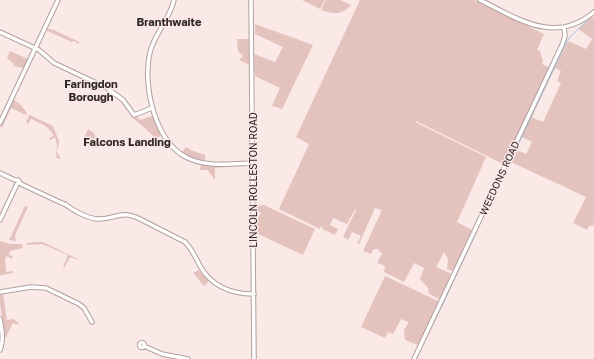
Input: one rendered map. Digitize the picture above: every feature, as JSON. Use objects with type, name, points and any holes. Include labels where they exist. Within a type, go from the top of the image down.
[{"type":"street","points":[[0,123],[58,0]]},
{"type":"street","points":[[174,0],[170,11],[154,40],[149,55],[147,74],[148,88],[156,120],[173,147],[181,154],[192,160],[209,164],[253,163]]},
{"type":"street","name":"LINCOLN ROLLESTON ROAD","points":[[251,0],[254,359]]},
{"type":"street","points":[[480,0],[535,26],[552,28],[564,27],[578,22],[594,12]]},
{"type":"street","name":"WEEDONS ROAD","points":[[414,359],[564,41],[564,27]]},
{"type":"street","points":[[0,32],[35,48],[51,62],[107,88],[118,95],[134,115],[152,108]]},
{"type":"street","points":[[0,174],[91,216],[102,218],[122,214],[130,215],[179,238],[189,246],[206,275],[215,283],[228,291],[254,294]]},
{"type":"street","points":[[0,216],[16,182]]},
{"type":"street","points":[[0,220],[16,182]]},
{"type":"street","points":[[0,292],[31,287],[46,288],[79,304],[84,308],[92,322]]},
{"type":"street","points":[[0,319],[3,334],[0,350]]},
{"type":"street","points":[[0,328],[0,346]]},
{"type":"street","points":[[135,341],[140,344],[143,343],[144,346],[162,354],[188,359]]},
{"type":"shaded area","points":[[302,0],[325,0],[320,9]]},
{"type":"shaded area","points":[[326,0],[340,0],[351,5],[348,9],[337,13],[321,10]]},
{"type":"shaded area","points":[[360,0],[475,0],[544,34],[537,50],[540,51],[543,61],[542,64],[550,68],[503,164],[416,121],[415,122],[486,157],[457,222],[472,230],[453,271],[447,269],[448,259],[444,252],[436,267],[452,274],[441,298],[439,299],[428,293],[428,287],[420,279],[424,268],[414,263],[404,282],[384,272],[385,266],[377,263],[382,254],[378,249],[374,249],[371,254],[363,251],[382,210],[375,208],[359,244],[357,244],[361,236],[352,232],[348,240],[343,237],[356,210],[355,209],[347,224],[333,218],[330,225],[338,229],[335,235],[322,229],[323,227],[321,226],[320,229],[279,209],[309,144],[296,137]]},
{"type":"shaded area","points":[[592,17],[594,19],[594,222],[593,226],[589,226],[587,230],[573,223],[586,197],[511,162],[516,150],[526,154],[532,142],[522,137],[531,117],[543,122],[561,83],[557,81],[561,71],[555,68],[568,41],[586,49],[592,39],[578,29]]},
{"type":"shaded area","points":[[255,24],[313,45],[282,109],[272,106],[280,88],[255,76],[254,54],[275,62],[283,47],[255,34]]},
{"type":"shaded area","points":[[46,28],[54,30],[79,42],[79,44],[45,30]]},
{"type":"shaded area","points":[[237,39],[250,39],[250,65],[239,60],[243,56],[238,51]]},
{"type":"shaded area","points":[[10,51],[28,59],[24,68],[14,66],[14,64],[7,58]]},
{"type":"shaded area","points":[[13,99],[21,105],[27,113],[26,115],[11,108],[2,128],[0,126]]},
{"type":"shaded area","points":[[29,115],[53,126],[59,141],[57,152],[61,159],[56,158],[57,145],[55,137],[50,140],[49,138],[54,136],[50,130],[44,125],[31,119],[28,124],[26,123]]},
{"type":"shaded area","points":[[137,116],[140,120],[152,116],[162,134],[157,139],[133,118]]},
{"type":"shaded area","points":[[88,129],[95,134],[94,143],[92,145],[83,140]]},
{"type":"shaded area","points":[[186,147],[205,155],[205,160],[193,158],[182,152]]},
{"type":"shaded area","points":[[230,163],[228,167],[215,168],[215,179],[213,179],[213,176],[208,170],[200,170],[201,164]]},
{"type":"shaded area","points":[[264,205],[315,229],[303,255],[256,233],[256,223],[261,212],[256,212],[256,206]]},
{"type":"shaded area","points":[[25,206],[28,207],[15,235],[16,241],[9,240]]},
{"type":"shaded area","points":[[0,241],[10,244],[22,244],[23,248],[10,251],[9,254],[13,257],[12,259],[7,256],[5,259],[6,272],[13,271],[13,273],[1,275],[0,277]]},
{"type":"shaded area","points":[[43,242],[82,261],[70,257],[64,268],[63,267],[68,255],[42,244],[26,245],[27,243]]},
{"type":"shaded area","points":[[199,270],[209,281],[204,286],[193,273]]},
{"type":"shaded area","points":[[385,276],[438,301],[438,304],[418,345],[405,340],[404,330],[409,322],[401,319],[393,334],[388,332],[385,338],[361,327]]},
{"type":"shaded area","points":[[0,294],[3,294],[7,320],[14,319],[19,324],[13,323],[7,337],[5,337]]},
{"type":"waterway","points":[[511,160],[568,39],[594,14]]},
{"type":"waterway","points":[[497,188],[507,165]]},
{"type":"waterway","points":[[491,201],[496,190]]},
{"type":"waterway","points":[[477,229],[490,203]]},
{"type":"waterway","points":[[441,308],[476,233]]},
{"type":"waterway","points":[[434,322],[440,310]]},
{"type":"waterway","points":[[416,359],[433,324]]},
{"type":"district","name":"Branthwaite","points":[[169,22]]},
{"type":"district","name":"Faringdon Borough","points":[[91,90]]},
{"type":"district","name":"Falcons Landing","points":[[127,142]]}]
